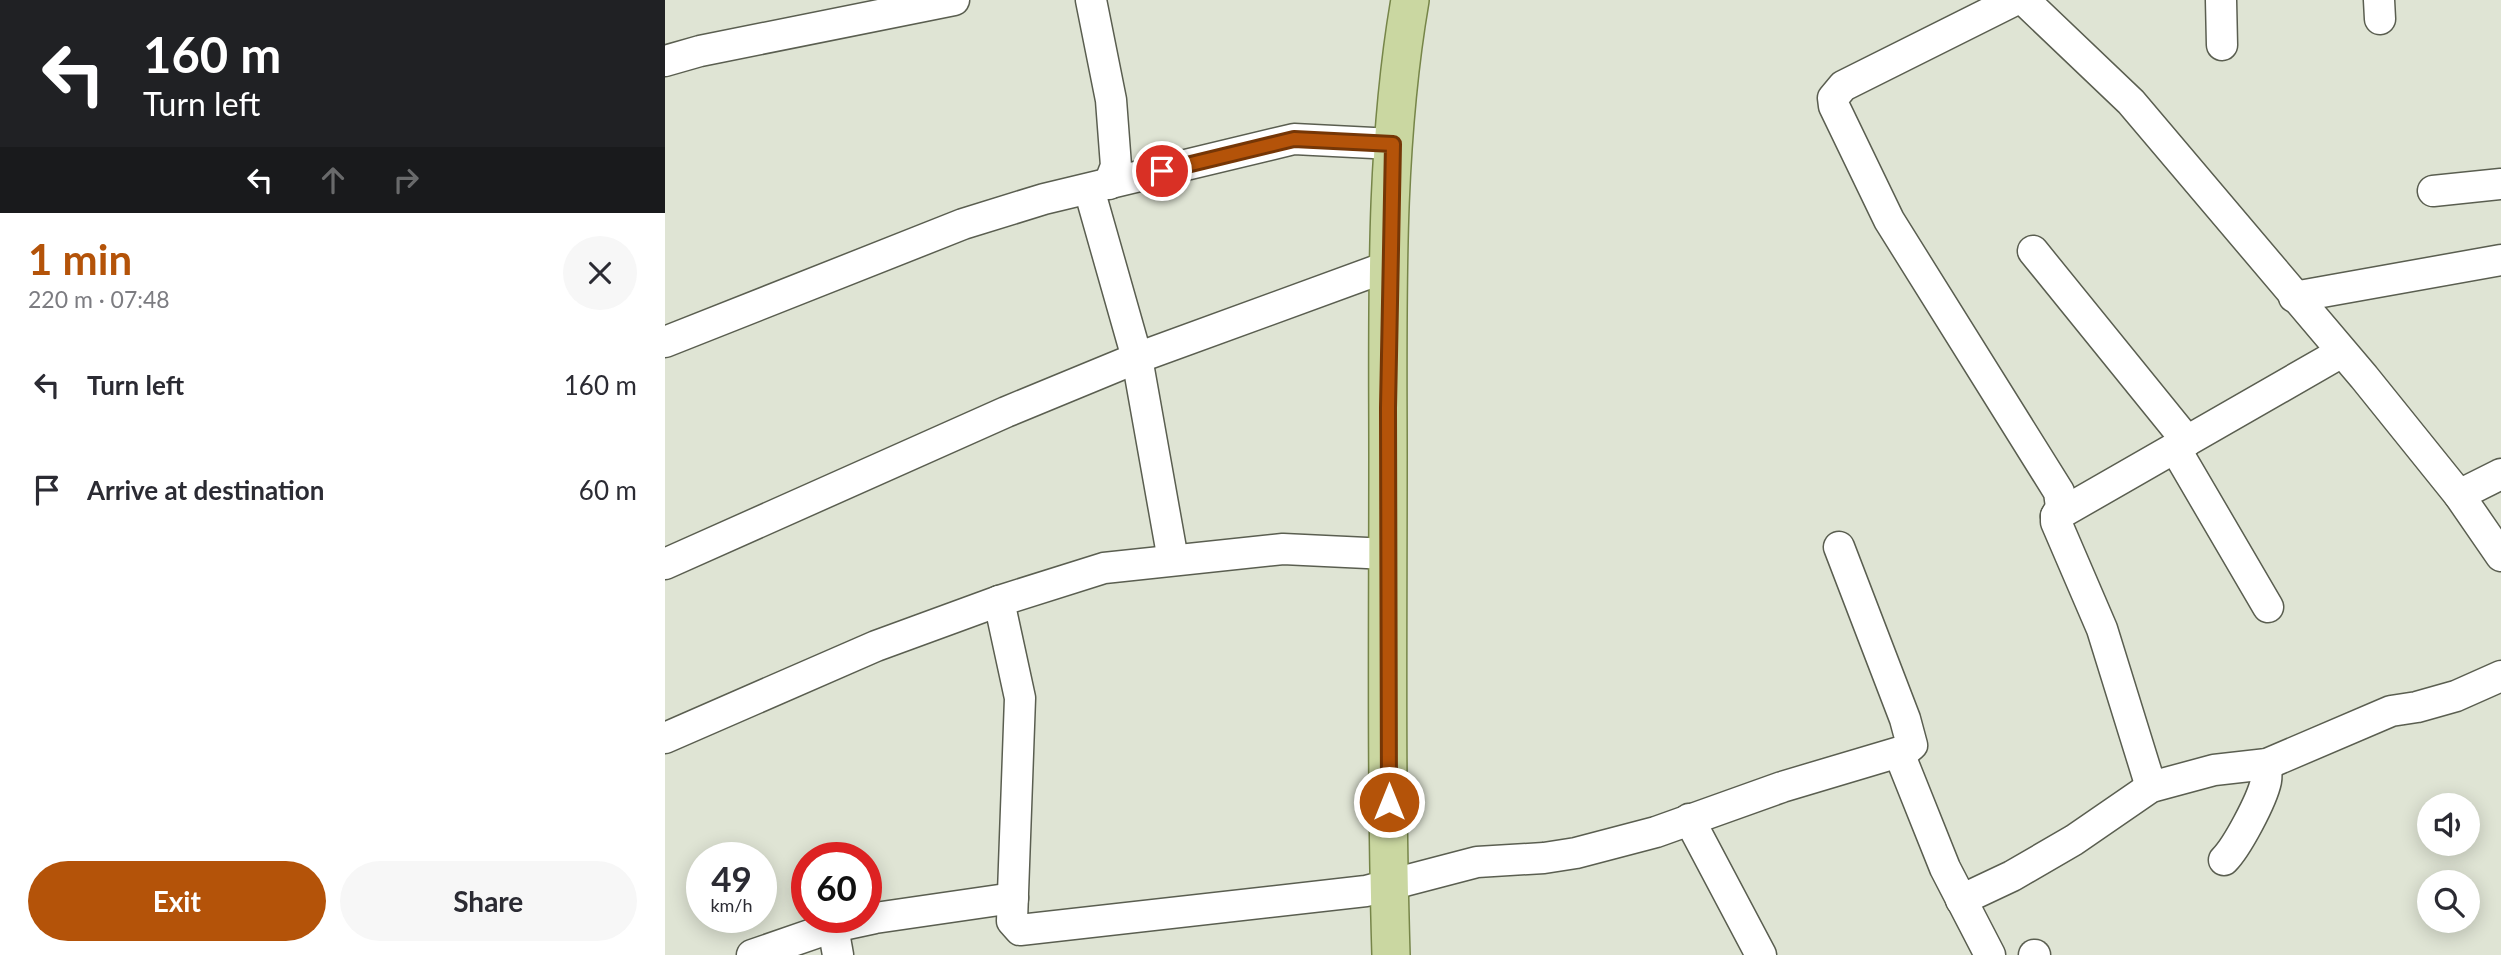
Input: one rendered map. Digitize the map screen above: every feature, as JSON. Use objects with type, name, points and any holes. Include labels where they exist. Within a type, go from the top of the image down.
[{"type":"main road","points":[[1391,955],[1389,266],[1393,144],[1402,42],[1410,0]]},
{"type":"street","points":[[665,61],[700,51],[954,0]]},
{"type":"street","points":[[1091,0],[1111,100],[1115,166],[1099,186]]},
{"type":"street","points":[[2015,0],[1843,86],[1833,98],[1834,106],[1889,220],[2059,492],[2061,507],[2056,516],[2059,530],[2102,629],[2151,787]]},
{"type":"street","points":[[2024,0],[2131,102],[2459,495],[2501,556]]},
{"type":"street","points":[[2221,0],[2222,46]]},
{"type":"street","points":[[665,342],[963,224],[1044,199],[1294,139],[1393,144]]},
{"type":"street","points":[[2433,191],[2501,184]]},
{"type":"street","points":[[1099,186],[1137,358],[1173,560]]},
{"type":"street","points":[[2033,251],[2181,444],[2268,607]]},
{"type":"street","points":[[2294,297],[2501,260]]},
{"type":"street","points":[[665,564],[883,465],[1137,358],[1389,266]]},
{"type":"street","points":[[2056,516],[2342,352]]},
{"type":"street","points":[[2459,495],[2501,474]]},
{"type":"street","points":[[999,601],[1020,698],[1012,921],[1020,930],[1366,891],[1477,862],[1576,853],[1656,832],[1782,787],[1899,753],[1912,745],[1910,736],[1839,547]]},
{"type":"street","points":[[665,738],[876,646],[999,601],[1104,568],[1283,549],[1388,554]]},
{"type":"street","points":[[1961,900],[2012,876],[2074,840],[2151,787],[2214,770],[2267,764],[2391,711],[2456,696],[2501,676]]},
{"type":"street","points":[[1899,753],[1945,868],[1990,955]]},
{"type":"street","points":[[2224,860],[2232,852],[2266,782],[2267,764]]},
{"type":"street","points":[[1689,819],[1761,955]]},
{"type":"street","points":[[752,955],[835,941],[875,918],[1013,898]]},
{"type":"route","points":[[1162,171],[1294,139],[1393,144],[1388,408],[1389,802]]}]
